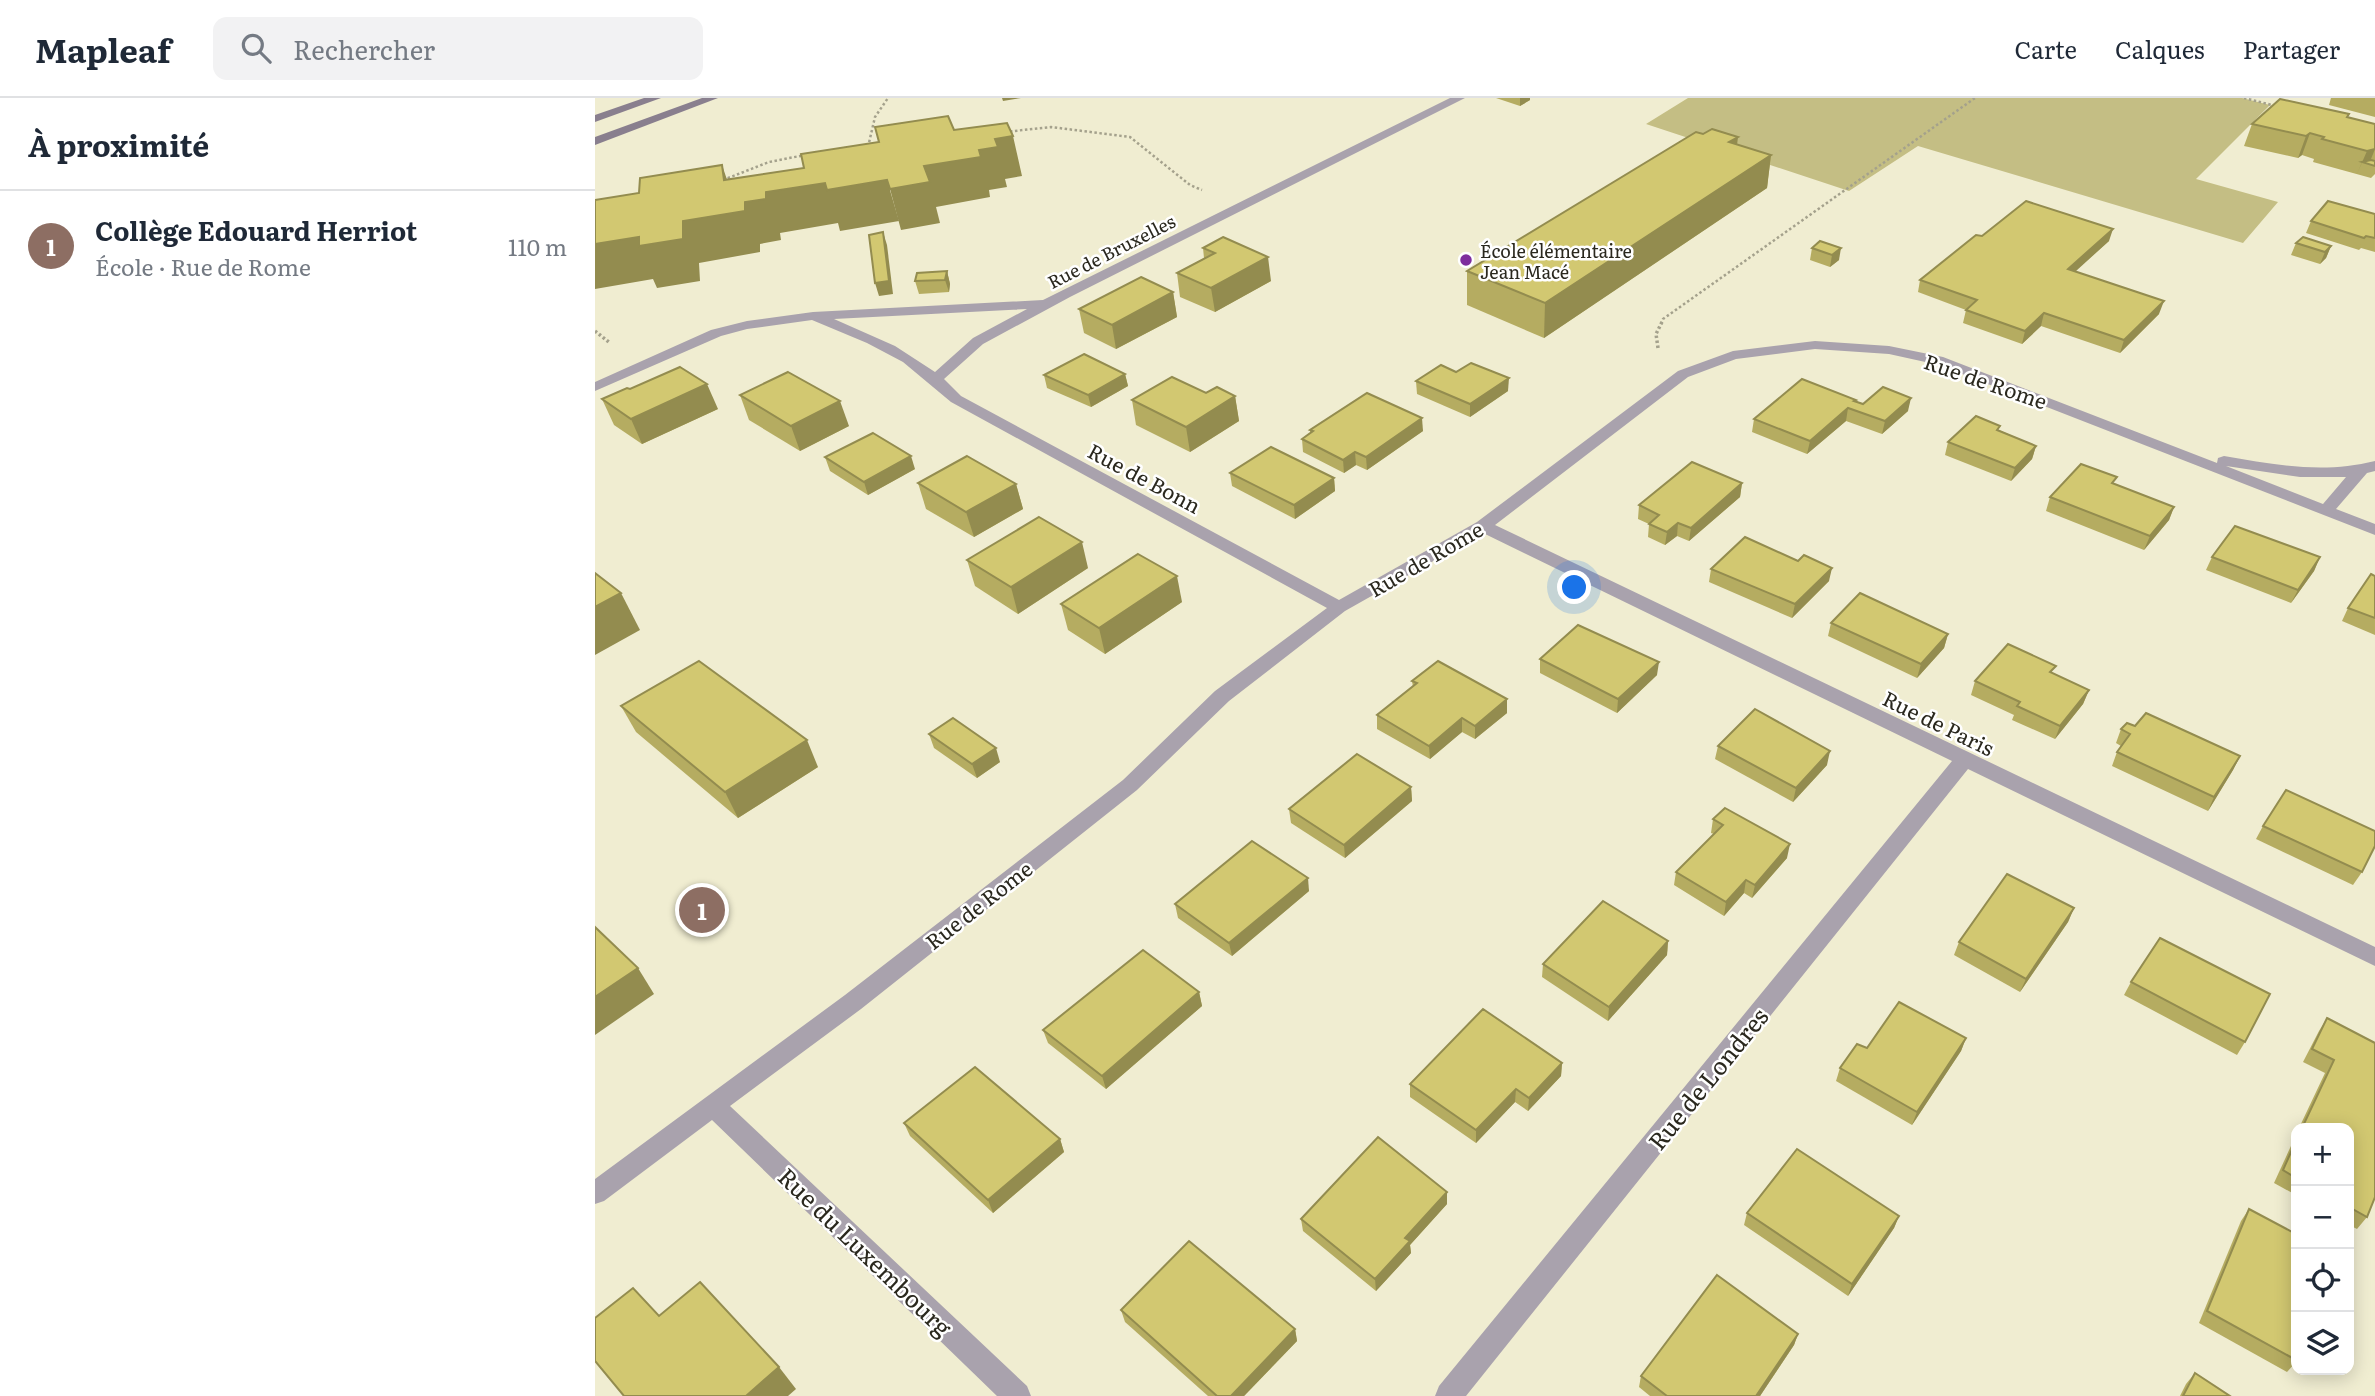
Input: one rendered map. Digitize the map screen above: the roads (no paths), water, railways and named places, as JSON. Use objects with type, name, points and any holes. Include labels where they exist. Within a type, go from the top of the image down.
[{"type":"main road","points":[[595,119],[655,98]]},
{"type":"main road","points":[[595,141],[712,98]]},
{"type":"street","name":"Rue de Bruxelles","points":[[595,387],[716,333],[747,325],[813,316],[1049,304],[1459,98]]},
{"type":"street","points":[[937,378],[978,341],[1049,304]]},
{"type":"street","name":"Rue de Bonn","points":[[813,316],[875,340],[937,378],[956,399],[1339,607]]},
{"type":"street","name":"Rue de Rome","points":[[595,1193],[863,993],[1130,785],[1222,695],[1339,607],[1483,526],[1683,374],[1733,355],[1815,345],[1889,350],[1943,361],[2375,530]]},
{"type":"street","points":[[2183,454],[2293,472],[2367,469]]},
{"type":"street","points":[[2326,510],[2367,469]]},
{"type":"street","name":"Rue de Paris","points":[[1483,526],[2375,957]]},
{"type":"street","name":"Rue de Londres","points":[[1449,1396],[1964,760]]},
{"type":"street","name":"Rue du Luxembourg","points":[[714,1106],[1017,1396]]},
{"type":"place","name":"École élémentaire Jean Macé","points":[[1466,260]]},
{"type":"place","name":"Collège Edouard Herriot","points":[[702,910]]}]
